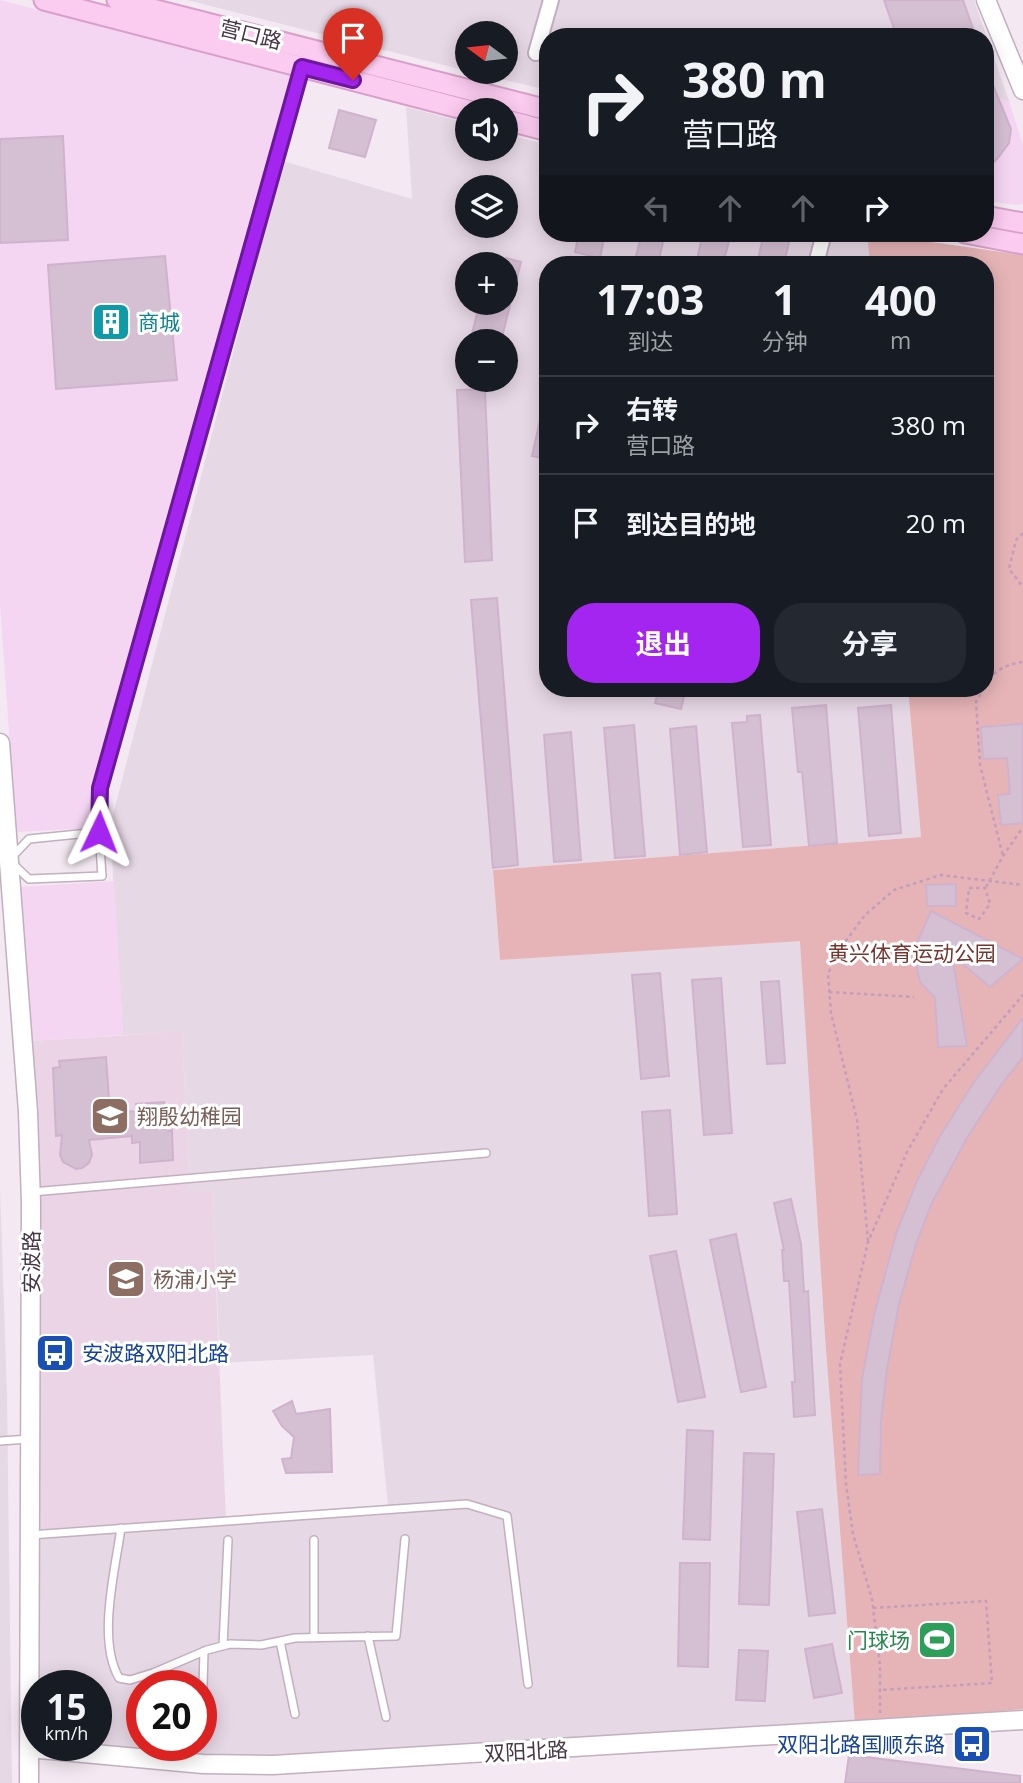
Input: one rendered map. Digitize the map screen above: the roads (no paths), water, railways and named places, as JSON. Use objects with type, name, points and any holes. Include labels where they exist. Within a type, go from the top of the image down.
[{"type":"main road","name":"营口路","points":[[44,0],[455,107]]},
{"type":"main road","name":"营口路","points":[[117,0],[539,108]]},
{"type":"main road","points":[[518,123],[539,129]]},
{"type":"main road","points":[[994,218],[1023,223]]},
{"type":"main road","points":[[994,238],[1023,244]]},
{"type":"street","points":[[543,28],[551,0]]},
{"type":"street","points":[[986,0],[1023,90]]},
{"type":"street","points":[[536,53],[539,42]]},
{"type":"street","name":"安波路","points":[[0,743],[28,1112],[31,1192],[29,1670]]},
{"type":"street","name":"双阳北路","points":[[112,1756],[203,1764],[273,1765],[1023,1720]]},
{"type":"street","name":"安波路","points":[[29,1761],[29,1783]]},
{"type":"lane","points":[[99,832],[29,839],[9,860],[29,878],[102,876],[100,788],[302,67]]},
{"type":"lane","points":[[31,1192],[486,1153]]},
{"type":"lane","points":[[0,1441],[29,1439]]},
{"type":"lane","points":[[29,1535],[467,1504],[507,1516],[528,1684]]},
{"type":"lane","points":[[121,1528],[108,1624],[112,1666],[119,1678],[130,1680],[204,1651],[230,1644],[261,1645],[314,1637],[396,1636],[405,1539]]},
{"type":"lane","points":[[223,1646],[228,1540]]},
{"type":"lane","points":[[314,1540],[314,1637]]},
{"type":"lane","points":[[368,1636],[386,1717]]},
{"type":"lane","points":[[280,1641],[295,1714]]},
{"type":"lane","points":[[203,1670],[204,1651]]},
{"type":"place","name":"商城","points":[[111,322]]},
{"type":"place","name":"翔殷幼稚园","points":[[110,1116]]},
{"type":"place","name":"杨浦小学","points":[[126,1279]]},
{"type":"place","name":"安波路双阳北路","points":[[55,1353]]},
{"type":"place","name":"门球场","points":[[937,1640]]},
{"type":"place","name":"双阳北路国顺东路","points":[[972,1744]]},
{"type":"park label","name":"黄兴体育运动公园","points":[[912,953]]}]
